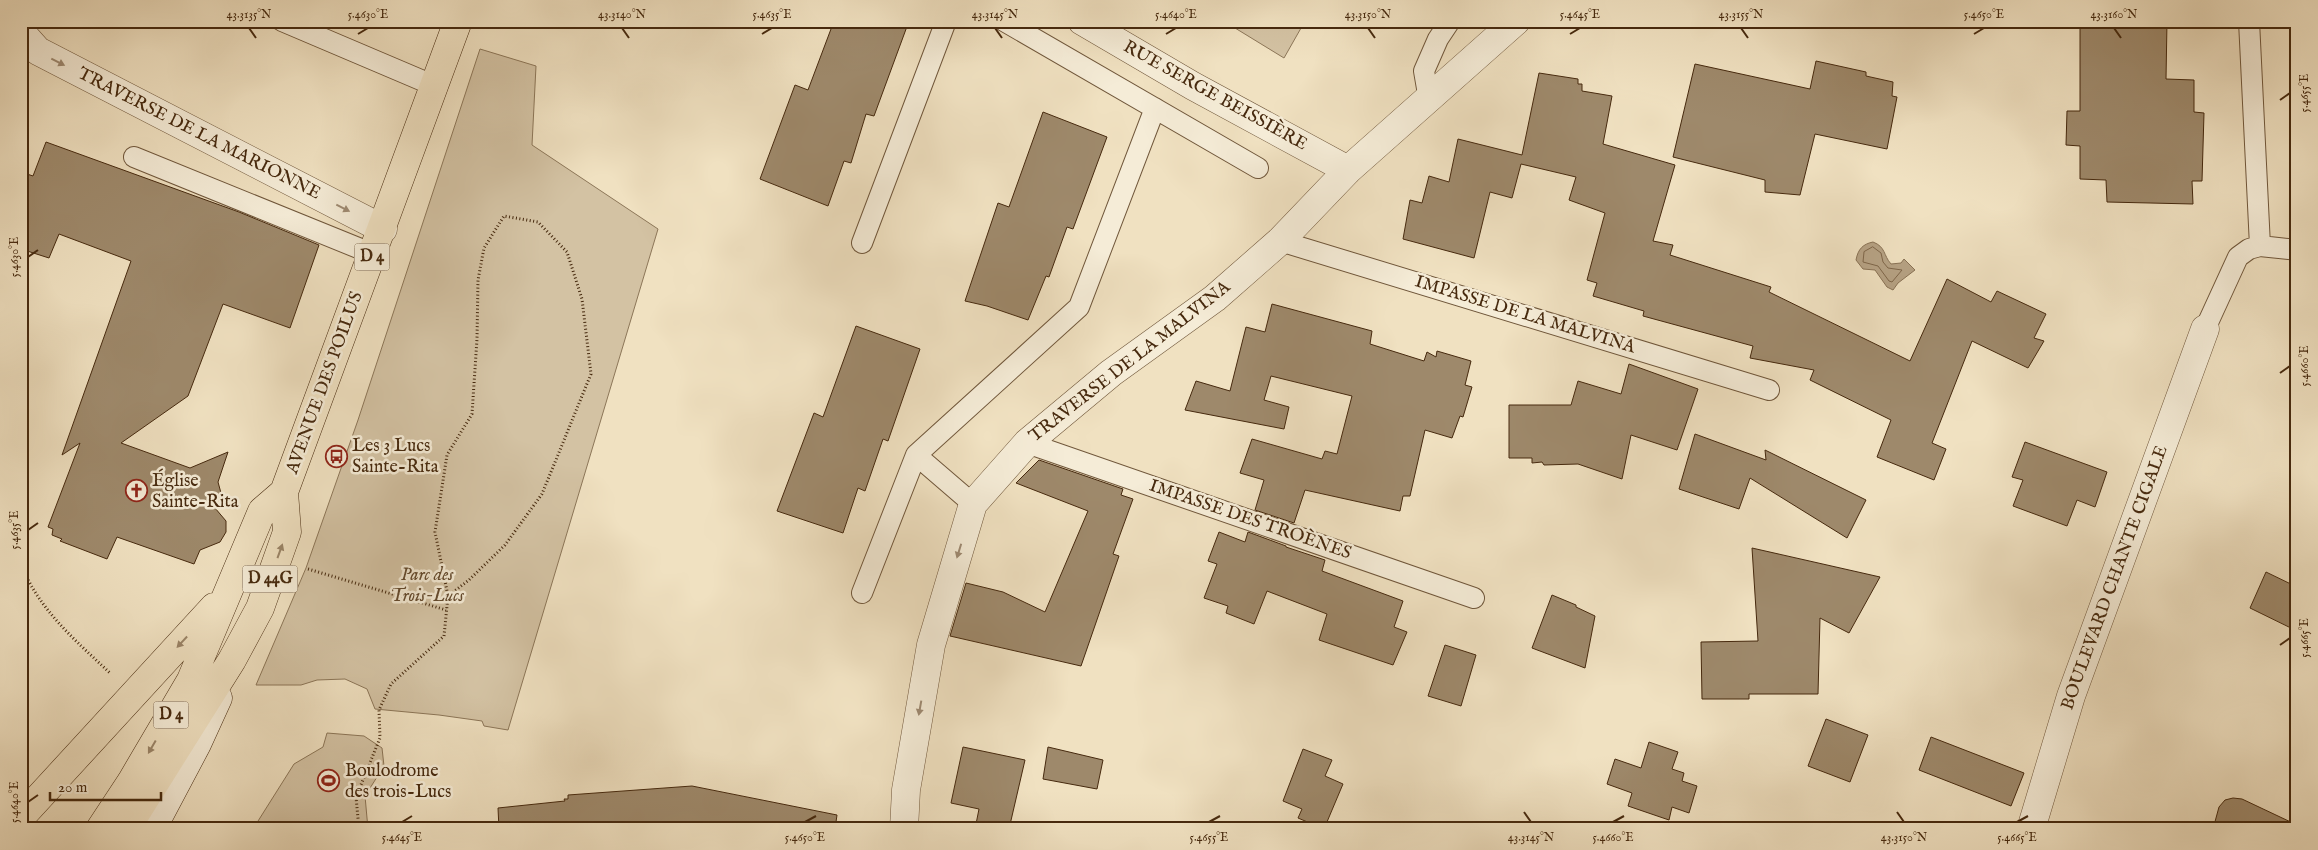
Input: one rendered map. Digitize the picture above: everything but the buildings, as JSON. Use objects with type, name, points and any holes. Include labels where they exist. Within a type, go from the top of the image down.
[{"type":"main road","name":"AVENUE DES POILUS","points":[[232,660],[260,608],[287,532],[284,492],[458,21]]},
{"type":"main road","name":"AVENUE DES POILUS","points":[[227,593],[262,511],[284,492]]},
{"type":"main road","name":"D 44G","points":[[227,593],[260,608]]},
{"type":"main road","points":[[21,817],[227,593]]},
{"type":"main road","name":"D 4","points":[[100,829],[131,782],[191,680],[227,593]]},
{"type":"main road","name":"D 44G","points":[[126,829],[232,660]]},
{"type":"street","name":"RUE SERGE BEISSIÈRE","points":[[1082,21],[1193,86],[1348,170]]},
{"type":"street","name":"TRAVERSE DE LA MALVINA","points":[[904,829],[906,790],[931,645],[973,504],[1027,443],[1111,373],[1215,298],[1280,241],[1348,170],[1516,21]]},
{"type":"street","name":"TRAVERSE DE LA MARIONNE","points":[[21,32],[38,51],[383,228]]},
{"type":"street","name":"BOULEVARD CHANTE CIGALE","points":[[2031,829],[2071,696],[2205,329]]},
{"type":"street","name":"AVENUE DES POILUS","points":[[152,829],[217,702],[232,660]]},
{"type":"lane","points":[[282,21],[435,86]]},
{"type":"lane","points":[[862,244],[946,21]]},
{"type":"lane","points":[[1004,21],[1258,168]]},
{"type":"lane","points":[[1429,100],[1424,71],[1438,39],[1450,21]]},
{"type":"lane","points":[[2249,21],[2260,246]]},
{"type":"lane","points":[[862,593],[916,455],[1080,308],[1155,108]]},
{"type":"lane","points":[[134,157],[373,254]]},
{"type":"lane","name":"IMPASSE DE LA MALVINA","points":[[1280,241],[1769,390]]},
{"type":"lane","points":[[2205,329],[2238,257],[2249,249],[2260,246],[2297,250]]},
{"type":"lane","name":"IMPASSE DES TROÈNES","points":[[1027,443],[1474,598]]},
{"type":"lane","points":[[916,455],[973,504]]},
{"type":"path","points":[[358,829],[356,797],[380,738],[379,710],[391,684],[444,636],[448,596],[435,532],[447,455],[472,414],[478,339],[478,280],[484,248],[504,216],[538,222],[567,252],[582,300],[591,374],[542,494],[505,545],[469,580],[448,596]]},
{"type":"path","points":[[287,532],[306,568],[446,610]]},
{"type":"path","points":[[21,564],[25,574],[54,619],[133,695]]},
{"type":"green space","points":[[1239,21],[1305,21],[1284,58],[1235,28]]},
{"type":"green space","name":"Parc des Trois-Lucs","points":[[480,49],[536,66],[532,145],[658,229],[508,730],[484,726],[482,721],[375,709],[367,689],[345,679],[317,680],[301,685],[256,685],[306,568],[358,420]]},
{"type":"green space","name":"Boulodrome des trois-Lucs","points":[[327,733],[364,736],[382,748],[384,766],[365,796],[368,829],[253,829],[294,764],[323,747]]},
{"type":"water","points":[[1873,242],[1880,246],[1891,264],[1901,263],[1904,259],[1915,270],[1898,283],[1893,290],[1887,287],[1875,270],[1863,269],[1856,260],[1862,248],[1866,244]]},
{"type":"place","name":"Les 3 Lucs Sainte-Rita","points":[[336,456]]},
{"type":"place","name":"Église Sainte-Rita","points":[[136,491]]},
{"type":"place","name":"Boulodrome des trois-Lucs","points":[[329,781]]}]
